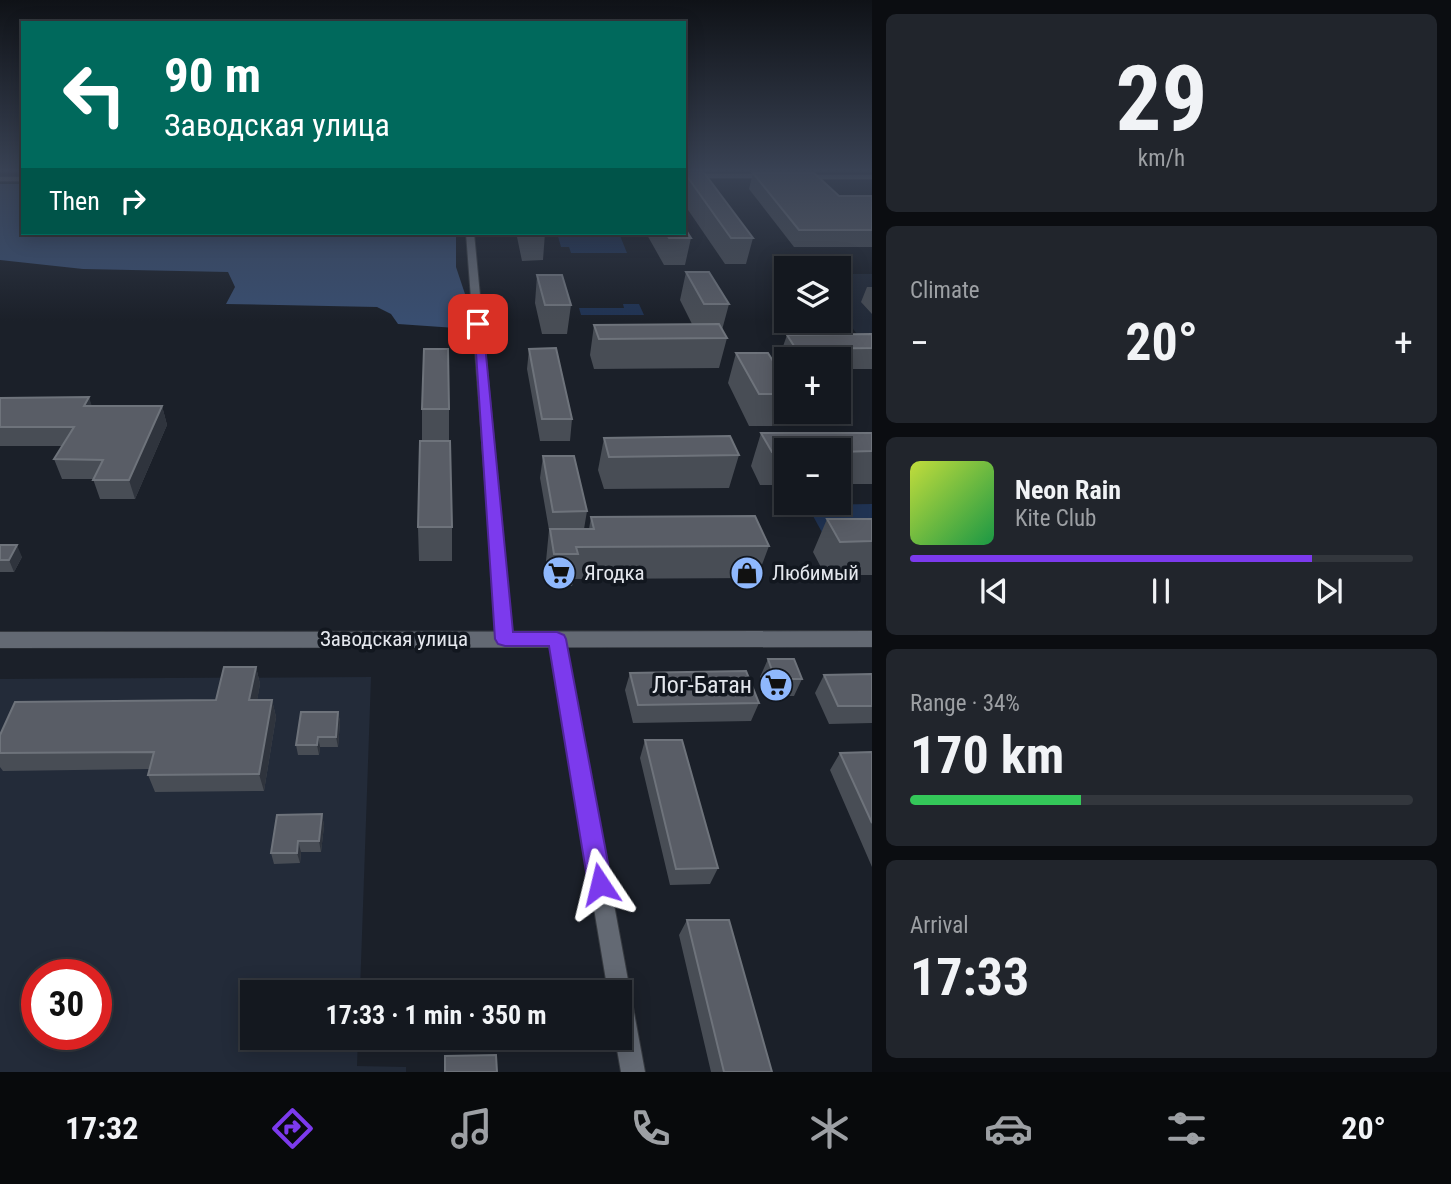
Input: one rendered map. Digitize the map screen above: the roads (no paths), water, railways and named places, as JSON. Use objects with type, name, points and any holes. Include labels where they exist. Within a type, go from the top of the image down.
[{"type":"street","points":[[470,235],[505,639]]},
{"type":"street","points":[[557,639],[616,980]]},
{"type":"street","name":"Заводская улица","points":[[0,640],[872,639]]},
{"type":"street","points":[[629,1050],[633,1072]]},
{"type":"place","name":"Ягодка","points":[[559,573]]},
{"type":"place","name":"Любимый","points":[[747,573]]},
{"type":"place","name":"Лог-Батан","points":[[776,685]]}]
